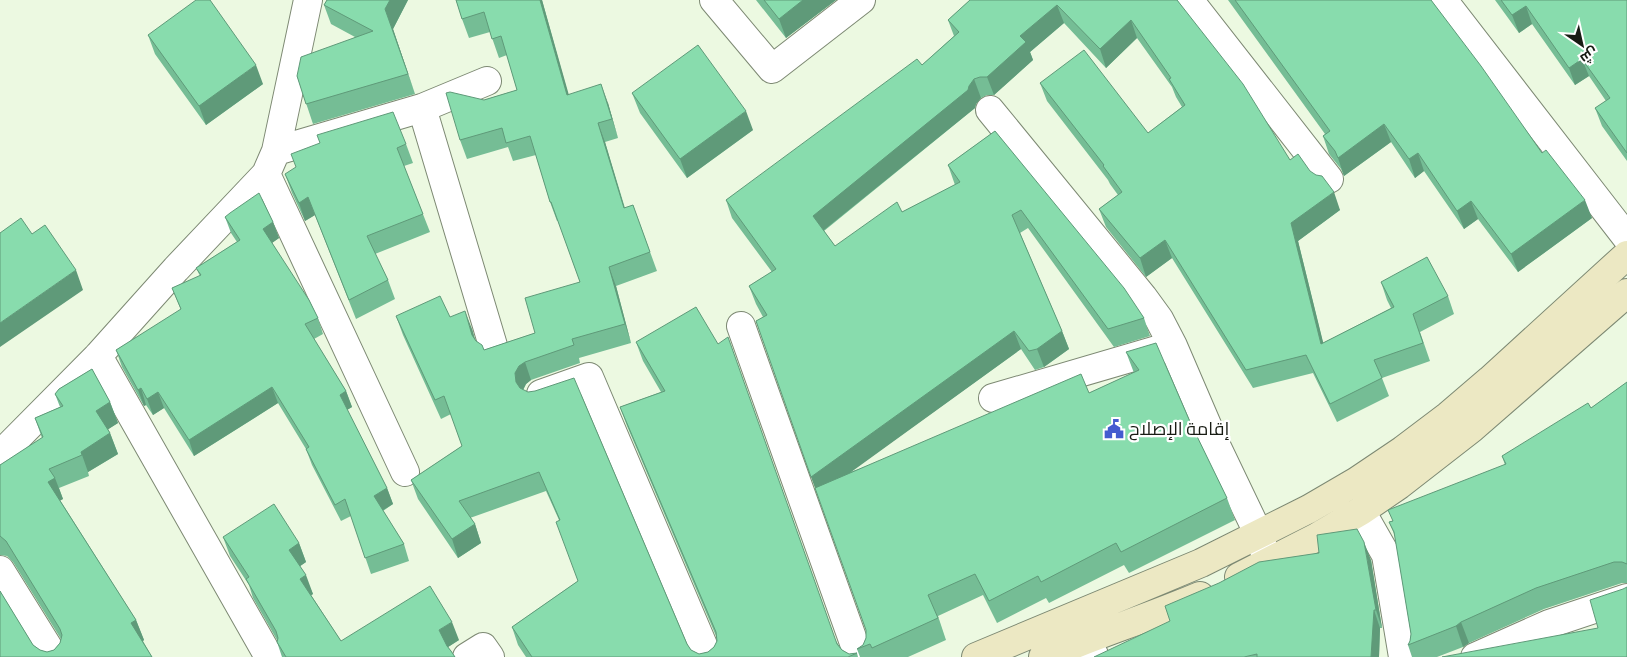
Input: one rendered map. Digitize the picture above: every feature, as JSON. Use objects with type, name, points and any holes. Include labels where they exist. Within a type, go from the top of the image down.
[{"type":"street","points":[[308,0],[271,163],[405,472]]},
{"type":"street","points":[[714,0],[772,69],[861,0]]},
{"type":"street","points":[[1189,0],[1329,179]]},
{"type":"street","points":[[1442,0],[1627,238]]},
{"type":"street","points":[[0,455],[98,356],[271,163],[422,108],[487,81]]},
{"type":"street","points":[[422,108],[494,349]]},
{"type":"street","points":[[990,110],[1159,319],[1173,346],[1213,440],[1259,535],[1268,562]]},
{"type":"street","points":[[976,657],[1201,563],[1309,509],[1357,481],[1441,422],[1627,255]]},
{"type":"street","points":[[1043,657],[1090,648],[1160,613],[1220,587],[1315,538],[1361,511],[1399,485],[1464,435],[1627,293]]},
{"type":"street","points":[[740,326],[859,657]]},
{"type":"street","points":[[993,398],[1173,346]]},
{"type":"street","points":[[98,356],[269,657]]},
{"type":"street","points":[[537,395],[589,377],[708,657]]},
{"type":"street","points":[[1361,511],[1386,555],[1402,657]]},
{"type":"street","points":[[0,570],[54,657]]},
{"type":"street","points":[[1474,657],[1549,624],[1627,598]]},
{"type":"street","points":[[467,657],[483,647],[490,657]]},
{"type":"building","points":[[196,0],[210,0],[256,65],[199,106],[148,35]]},
{"type":"building","points":[[327,0],[390,0],[385,9],[408,74],[306,104],[297,76],[301,57],[373,31],[324,5]]},
{"type":"building","points":[[456,0],[540,0],[567,95],[601,84],[612,119],[598,123],[624,208],[633,205],[650,252],[609,267],[625,324],[572,339],[574,345],[525,362],[519,366],[515,373],[516,382],[520,388],[528,392],[574,378],[687,644],[691,650],[699,654],[708,652],[717,641],[716,632],[620,407],[665,391],[636,342],[696,307],[718,344],[728,337],[837,644],[849,654],[857,653],[848,657],[532,657],[512,627],[578,581],[556,522],[560,520],[539,472],[459,501],[475,524],[452,539],[411,480],[462,446],[444,396],[435,400],[396,316],[440,296],[450,317],[465,311],[472,335],[482,345],[484,350],[535,333],[525,298],[580,282],[550,202],[530,136],[506,143],[502,128],[460,140],[446,93],[450,92],[484,100],[517,90],[501,36],[492,39],[484,12],[462,19]]},
{"type":"building","points":[[764,0],[803,0],[779,19]]},
{"type":"building","points":[[970,0],[1177,0],[1243,84],[1290,160],[1298,154],[1310,171],[1322,176],[1334,192],[1291,223],[1321,344],[1394,307],[1381,282],[1427,257],[1448,296],[1413,314],[1423,343],[1374,360],[1382,378],[1330,404],[1306,355],[1246,370],[1165,240],[1140,258],[1099,209],[1122,192],[1104,165],[1040,83],[1084,50],[1148,133],[1185,105],[1169,79],[1171,78],[1131,20],[1100,49],[1057,5],[1020,36],[1026,42],[987,77],[974,79],[968,90],[813,216],[835,246],[897,202],[902,212],[960,182],[948,165],[995,131],[1124,288],[1144,318],[1108,329],[1021,210],[1012,215],[1062,331],[1037,349],[1029,351],[1014,331],[811,477],[756,321],[767,315],[749,286],[776,269],[726,200],[917,59],[922,65],[959,32],[948,20]]},
{"type":"building","points":[[1235,0],[1431,0],[1481,66],[1542,153],[1546,150],[1585,200],[1511,254],[1471,201],[1457,211],[1418,153],[1409,159],[1384,124],[1338,158],[1323,136],[1330,131]]},
{"type":"building","points":[[1501,0],[1627,0],[1627,153],[1595,108],[1610,98],[1582,59],[1569,68],[1526,6],[1512,15]]},
{"type":"building","points":[[698,45],[746,111],[680,159],[632,93]]},
{"type":"building","points":[[393,112],[406,144],[397,148],[423,214],[367,236],[388,280],[349,300],[308,197],[299,203],[285,174],[296,167],[291,154],[320,143],[317,135]]},
{"type":"building","points":[[259,193],[273,222],[263,229],[309,300],[318,318],[305,324],[346,391],[340,395],[387,488],[374,496],[404,544],[365,558],[345,499],[335,505],[306,449],[309,447],[272,387],[189,440],[158,392],[147,399],[141,388],[138,390],[116,350],[181,309],[172,288],[201,275],[196,268],[240,240],[225,217]]},
{"type":"building","points":[[21,218],[32,234],[45,225],[76,270],[0,323],[0,233]]},
{"type":"building","points":[[1156,343],[1191,424],[1227,498],[1121,552],[1116,543],[1041,582],[1038,576],[989,601],[975,574],[928,595],[938,618],[872,648],[870,644],[857,649],[863,645],[866,638],[866,630],[815,488],[1081,374],[1089,393],[1139,370],[1126,352]]},
{"type":"building","points":[[92,369],[110,402],[96,411],[110,433],[81,452],[82,455],[49,469],[55,478],[48,482],[136,620],[131,623],[152,657],[0,657],[0,591],[33,645],[40,650],[47,652],[54,650],[60,643],[62,635],[6,541],[0,536],[0,465],[43,437],[35,418],[63,406],[55,394],[59,389]]},
{"type":"building","points":[[1627,382],[1627,564],[1614,562],[1536,588],[1456,626],[1408,645],[1411,634],[1394,532],[1389,522],[1393,521],[1388,510],[1506,464],[1502,456],[1588,403],[1591,408]]},
{"type":"building","points":[[274,504],[299,543],[289,550],[306,575],[300,579],[341,641],[430,586],[452,622],[439,630],[455,657],[286,657],[277,642],[276,631],[246,579],[249,577],[223,537]]},
{"type":"building","points":[[1357,529],[1364,542],[1376,610],[1374,610],[1371,657],[1257,657],[1257,654],[1244,657],[1094,657],[1170,621],[1165,606],[1219,583],[1259,562],[1319,553],[1317,535]]},
{"type":"building","points":[[1627,587],[1627,657],[1442,657],[1598,628],[1590,600]]},
{"type":"place","name":"إقامة الإصلاح","points":[[1114,429]]}]
